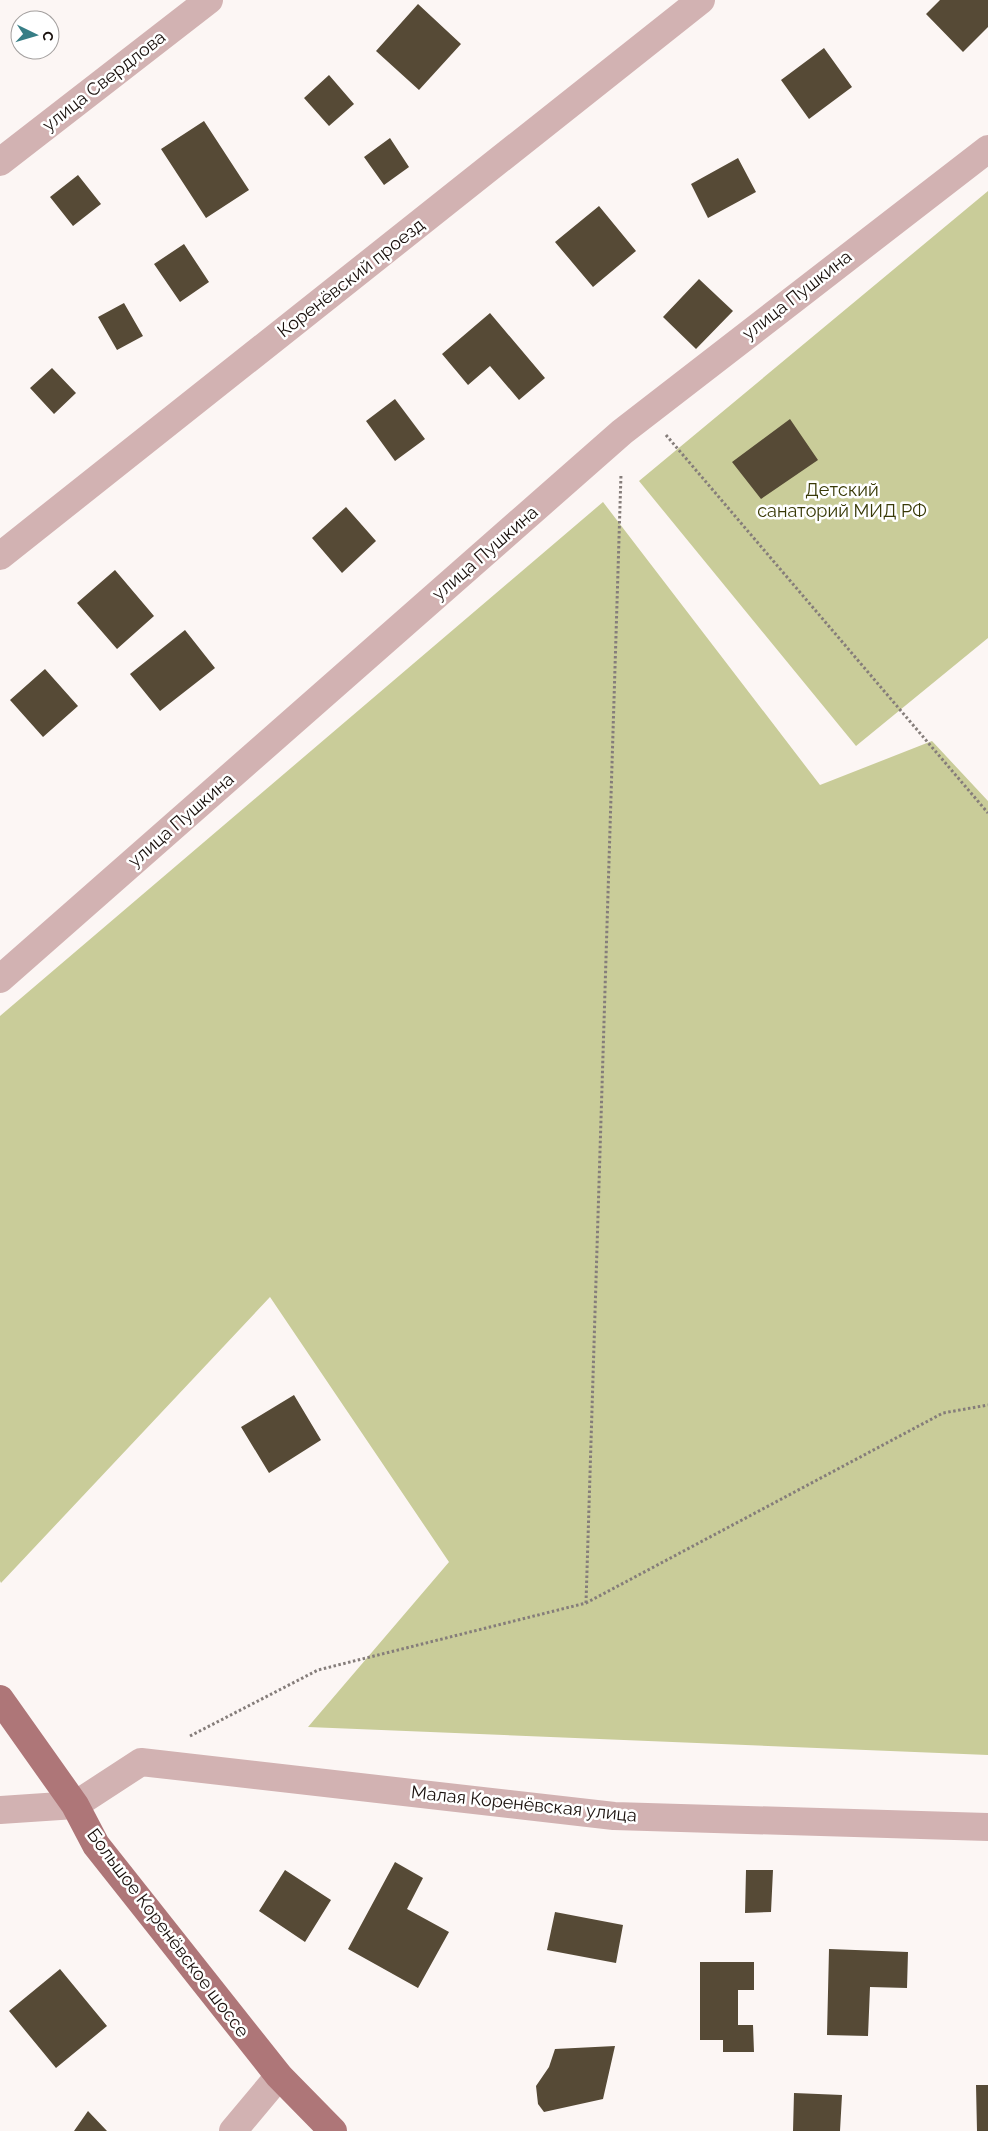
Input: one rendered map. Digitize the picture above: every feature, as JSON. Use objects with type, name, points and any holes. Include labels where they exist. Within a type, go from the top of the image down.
[{"type":"main road","name":"Большое Коренёвское шоссе","points":[[0,1699],[75,1805],[96,1845],[279,2076],[330,2130]]},
{"type":"street","name":"улица Свердлова","points":[[0,162],[209,0]]},
{"type":"street","name":"Коренёвский проезд","points":[[0,556],[701,0]]},
{"type":"street","name":"улица Пушкина","points":[[0,979],[622,432],[988,149]]},
{"type":"street","name":"Малая Коренёвская улица","points":[[75,1805],[141,1762],[614,1816],[988,1827]]},
{"type":"street","points":[[0,1810],[75,1805]]},
{"type":"street","points":[[233,2131],[279,2076]]},
{"type":"path","points":[[646,412],[988,814]]},
{"type":"path","points":[[586,1603],[622,432]]},
{"type":"path","points":[[186,1738],[318,1670],[586,1603],[942,1413],[988,1405]]},
{"type":"green space","name":"Детский санаторий МИД РФ","points":[[988,191],[988,638],[856,746],[639,481]]},
{"type":"green space","points":[[603,502],[820,785],[932,741],[988,801],[988,1755],[308,1727],[449,1562],[270,1297],[1,1583],[0,1581],[0,1016]]},
{"type":"building","points":[[940,0],[988,0],[988,27],[963,52],[926,14]]},
{"type":"building","points":[[418,4],[461,44],[419,90],[376,51]]},
{"type":"building","points":[[824,48],[852,87],[809,119],[781,80]]},
{"type":"building","points":[[329,75],[354,104],[329,126],[304,98]]},
{"type":"building","points":[[204,121],[249,190],[206,218],[161,149]]},
{"type":"building","points":[[390,138],[409,167],[384,185],[364,157]]},
{"type":"building","points":[[738,158],[756,192],[708,218],[691,184]]},
{"type":"building","points":[[78,175],[101,204],[73,226],[50,197]]},
{"type":"building","points":[[599,206],[636,251],[593,287],[555,242]]},
{"type":"building","points":[[184,244],[209,282],[180,302],[154,264]]},
{"type":"building","points":[[699,279],[733,311],[696,349],[663,317]]},
{"type":"building","points":[[124,303],[143,336],[117,350],[98,317]]},
{"type":"building","points":[[490,313],[545,378],[519,400],[490,366],[468,385],[442,354]]},
{"type":"building","points":[[52,368],[76,393],[54,414],[30,388]]},
{"type":"building","points":[[395,399],[425,439],[395,461],[366,421]]},
{"type":"building","points":[[790,419],[818,460],[761,499],[732,462]]},
{"type":"building","points":[[346,507],[376,541],[342,573],[312,538]]},
{"type":"building","points":[[115,570],[154,616],[117,649],[77,603]]},
{"type":"building","points":[[185,630],[215,668],[160,711],[130,674]]},
{"type":"building","points":[[45,669],[78,706],[43,737],[10,700]]},
{"type":"building","points":[[294,1395],[321,1440],[269,1473],[241,1427]]},
{"type":"building","points":[[395,1862],[423,1878],[407,1909],[449,1932],[418,1988],[348,1949]]},
{"type":"building","points":[[285,1870],[331,1900],[305,1942],[259,1911]]},
{"type":"building","points":[[746,1870],[773,1870],[771,1912],[745,1913]]},
{"type":"building","points":[[555,1912],[623,1925],[616,1963],[547,1950]]},
{"type":"building","points":[[829,1949],[908,1952],[907,1988],[870,1987],[868,2036],[827,2035]]},
{"type":"building","points":[[700,1962],[754,1962],[754,1990],[738,1990],[738,2025],[753,2025],[754,2052],[723,2052],[723,2040],[700,2040]]},
{"type":"building","points":[[60,1969],[107,2026],[56,2068],[9,2011]]},
{"type":"building","points":[[615,2046],[603,2099],[544,2112],[538,2104],[536,2086],[549,2067],[555,2049]]},
{"type":"building","points":[[976,2085],[988,2085],[988,2131],[977,2131]]},
{"type":"building","points":[[794,2093],[842,2095],[840,2131],[793,2131]]},
{"type":"building","points":[[88,2111],[107,2131],[74,2131]]}]
